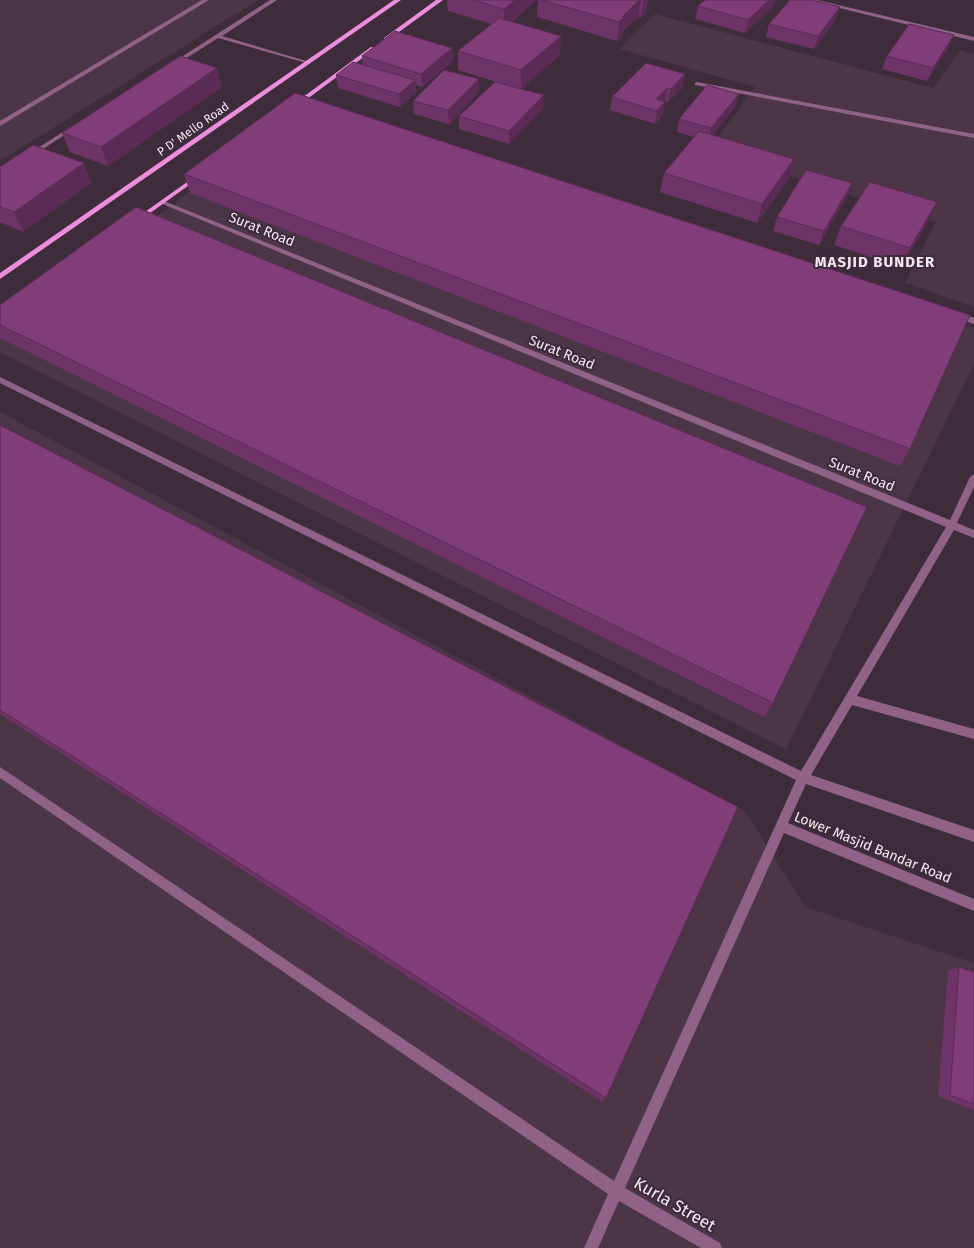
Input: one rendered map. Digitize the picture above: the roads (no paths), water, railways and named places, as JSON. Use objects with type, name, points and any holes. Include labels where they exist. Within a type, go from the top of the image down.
[{"type":"main road","name":"P D' Mello Road","points":[[0,277],[398,0]]},
{"type":"main road","points":[[292,107],[440,0]]},
{"type":"main road","points":[[129,226],[205,170]]},
{"type":"street","points":[[0,124],[206,0]]},
{"type":"street","points":[[164,69],[274,0]]},
{"type":"street","points":[[810,0],[974,39]]},
{"type":"street","points":[[217,36],[308,63]]},
{"type":"street","points":[[697,84],[974,136]]},
{"type":"street","points":[[305,98],[312,101]]},
{"type":"street","points":[[26,158],[79,124]]},
{"type":"street","name":"Surat Road","points":[[162,202],[974,534]]},
{"type":"street","points":[[951,314],[974,321]]},
{"type":"street","points":[[0,380],[803,778],[974,836]]},
{"type":"street","points":[[591,1248],[803,778],[952,525],[974,477]]},
{"type":"street","points":[[849,699],[974,734]]},
{"type":"street","name":"Kurla Street","points":[[0,772],[616,1191],[715,1248]]},
{"type":"street","name":"Lower Masjid Bandar Road","points":[[782,826],[974,905]]},
{"type":"district","name":"MASJID BUNDER","points":[[875,262]]}]
